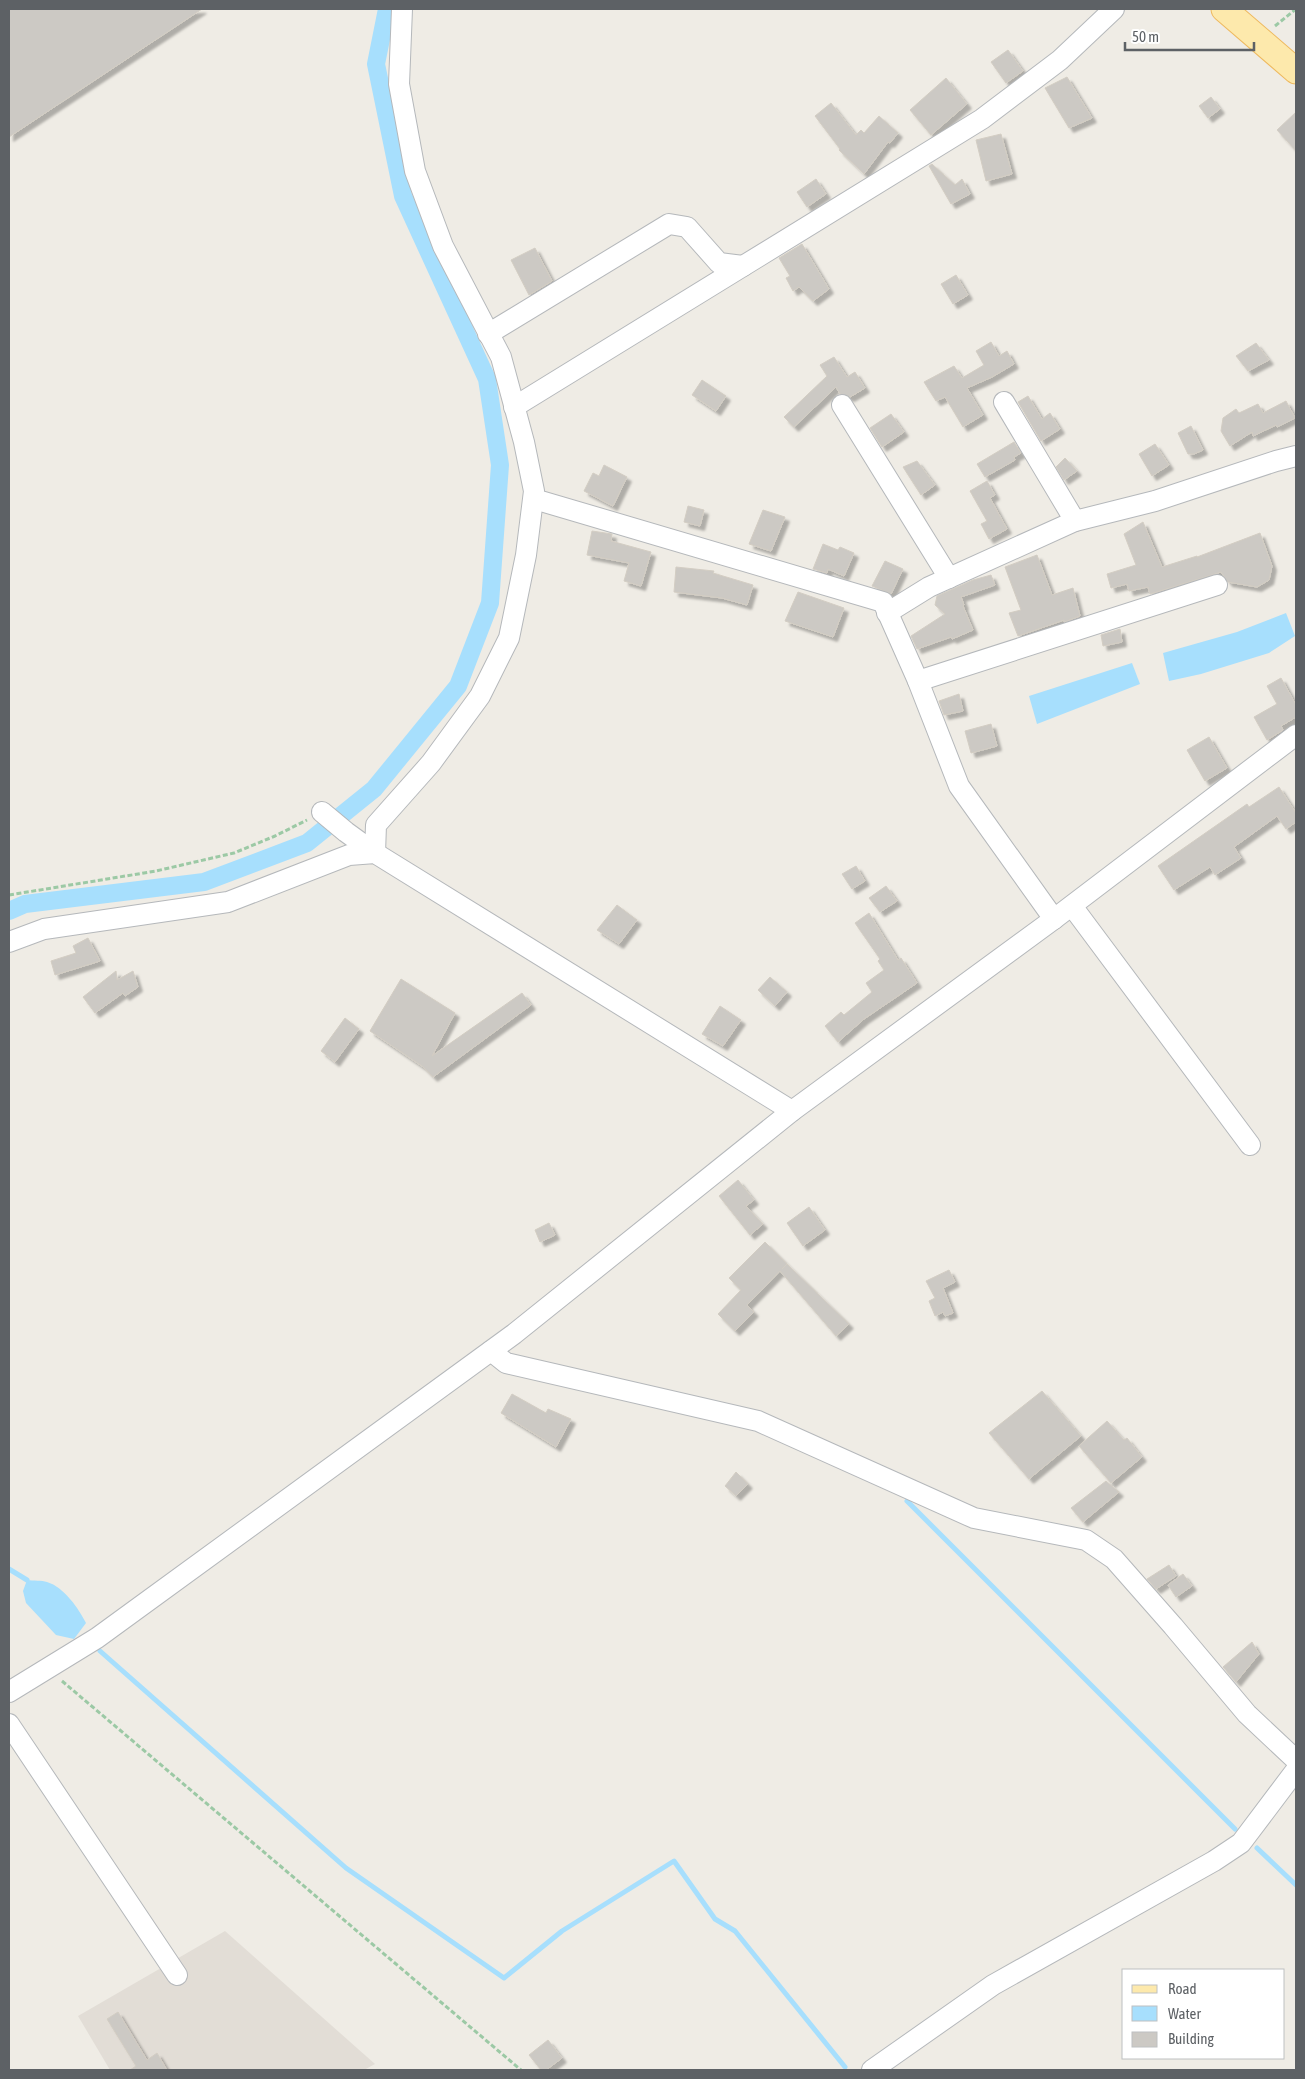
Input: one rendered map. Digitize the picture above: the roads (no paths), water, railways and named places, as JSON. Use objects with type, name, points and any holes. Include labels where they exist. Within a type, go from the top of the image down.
[{"type":"main road","points":[[1224,9],[1296,71]]},
{"type":"street","points":[[375,853],[376,825],[431,763],[480,696],[509,638],[526,555],[534,499],[526,450],[501,357],[443,246],[415,171],[399,84],[402,9]]},
{"type":"street","points":[[514,407],[982,119],[1060,60],[1114,9]]},
{"type":"street","points":[[488,334],[669,224],[687,227],[719,263],[743,266]]},
{"type":"street","points":[[1004,402],[1075,521]]},
{"type":"street","points":[[842,405],[949,578]]},
{"type":"street","points":[[887,613],[929,587],[1075,521],[1155,501],[1296,456]]},
{"type":"street","points":[[534,499],[883,602],[918,681],[959,786],[1054,919]]},
{"type":"street","points":[[918,681],[993,655],[1217,585]]},
{"type":"street","points":[[9,1692],[97,1638],[491,1350],[792,1111],[1072,906],[1296,735]]},
{"type":"street","points":[[322,812],[375,853],[792,1111]]},
{"type":"street","points":[[9,942],[44,929],[228,902],[349,855],[375,853]]},
{"type":"street","points":[[1072,906],[1250,1145]]},
{"type":"street","points":[[491,1350],[506,1363],[758,1421],[974,1518],[1086,1540],[1114,1559],[1246,1714],[1296,1760]]},
{"type":"street","points":[[9,1724],[177,1975]]},
{"type":"street","points":[[872,2070],[993,1985],[1214,1861],[1241,1843],[1296,1770]]},
{"type":"water","points":[[1286,613],[1295,636],[1269,653],[1201,674],[1169,681],[1163,653],[1237,632]]},
{"type":"water","points":[[1132,663],[1140,684],[1037,724],[1029,696]]},
{"type":"water","points":[[27,1580],[45,1581],[65,1593],[70,1599],[86,1623],[74,1639],[56,1635],[26,1603],[23,1591]]},
{"type":"waterway","points":[[9,911],[25,904],[204,882],[307,843],[374,789],[458,686],[490,603],[500,465],[487,379],[403,196],[376,64],[387,9]]},
{"type":"waterway","points":[[907,1501],[1235,1829]]},
{"type":"waterway","points":[[9,1569],[27,1580]]},
{"type":"waterway","points":[[100,1651],[346,1868],[504,1978],[562,1931],[674,1861],[715,1919],[735,1931],[845,2067]]},
{"type":"waterway","points":[[1257,1848],[1296,1885]]}]
